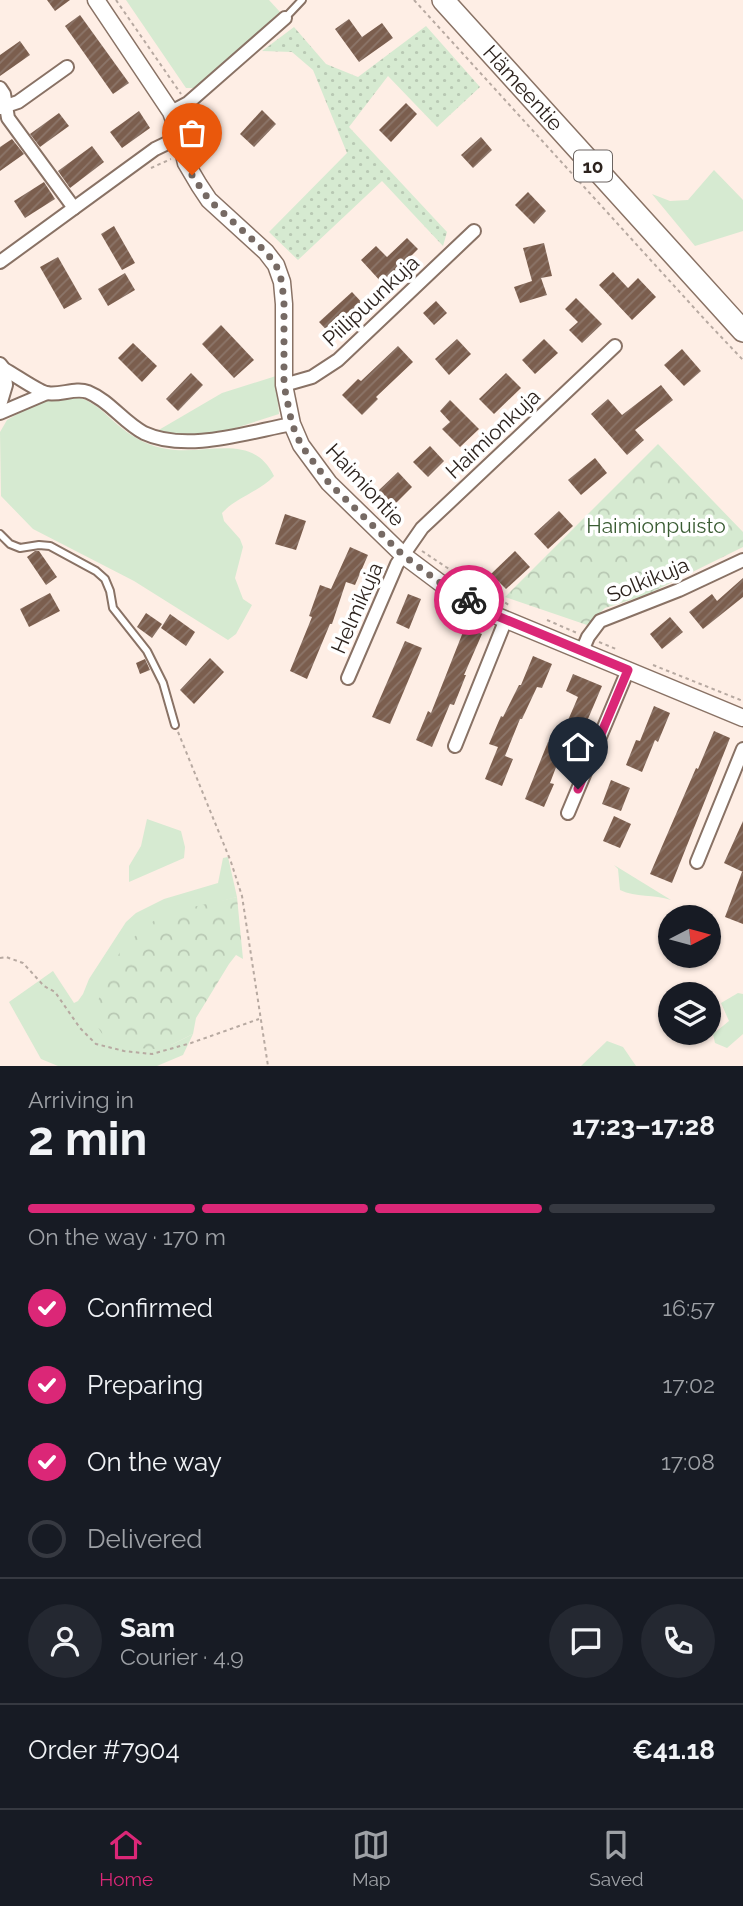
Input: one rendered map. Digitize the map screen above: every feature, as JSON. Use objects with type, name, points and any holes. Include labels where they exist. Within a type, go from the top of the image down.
[{"type":"highway","name":"Hämeentie","points":[[443,0],[743,331]]},
{"type":"street","name":"Haimiontie","points":[[96,0],[171,112],[186,163],[209,200],[266,252],[276,265],[282,282],[284,385],[292,424],[301,445],[329,483],[407,549],[443,585],[490,613],[509,612],[585,644],[628,670],[743,718]]},
{"type":"street","points":[[171,112],[188,103],[285,18]]},
{"type":"street","points":[[3,107],[18,102],[67,67]]},
{"type":"street","points":[[0,88],[4,93],[3,107],[8,118],[74,208]]},
{"type":"street","points":[[0,262],[155,149],[180,137]]},
{"type":"street","name":"Piilipuunkuja","points":[[284,385],[312,377],[338,360],[474,231]]},
{"type":"street","name":"Haimionkuja","points":[[407,549],[422,528],[615,346]]},
{"type":"street","points":[[2,366],[47,393]]},
{"type":"street","points":[[0,405],[6,385],[2,366]]},
{"type":"street","points":[[0,413],[47,393],[84,390],[100,397],[146,433],[178,441],[207,440],[292,424]]},
{"type":"street","name":"Helmikuja","points":[[348,678],[397,564],[407,549]]},
{"type":"street","name":"Solkikuja","points":[[585,644],[600,621],[679,590],[743,560]]},
{"type":"street","points":[[456,746],[509,612]]},
{"type":"street","points":[[568,813],[628,670]]},
{"type":"street","points":[[697,862],[743,749]]},
{"type":"lane","points":[[285,18],[303,0]]},
{"type":"lane","points":[[0,534],[10,544],[20,548],[50,546],[87,565],[105,579],[113,608],[147,651],[163,683],[175,725]]},
{"type":"path","points":[[116,0],[188,103],[202,165]]},
{"type":"path","points":[[414,0],[743,360]]},
{"type":"path","points":[[407,549],[446,567],[509,612]]},
{"type":"path","points":[[537,616],[585,644],[622,652]]},
{"type":"path","points":[[645,661],[743,701]]},
{"type":"path","points":[[175,725],[231,862],[242,896],[268,1066]]},
{"type":"path","points":[[0,958],[6,957],[23,963],[44,986],[55,992],[80,1028],[96,1044],[124,1051],[152,1054],[261,1018]]},
{"type":"green space","points":[[126,0],[269,0],[280,12],[196,88],[186,88]]},
{"type":"green space","points":[[426,26],[480,87],[437,127],[388,76],[349,127],[447,232],[443,246],[382,181],[298,260],[269,232],[347,153],[313,70],[292,52],[262,51],[294,27],[326,64],[358,77]]},
{"type":"green space","points":[[714,170],[743,200],[743,231],[695,246],[652,194],[670,201],[688,200]]},
{"type":"green space","points":[[276,376],[279,414],[217,434],[184,437],[157,431],[222,393]]},
{"type":"green space","points":[[58,396],[86,400],[128,433],[155,446],[182,450],[227,448],[253,454],[265,462],[274,476],[222,513],[224,521],[240,539],[243,547],[235,578],[243,599],[252,605],[236,634],[228,640],[134,581],[33,529],[1,496],[0,432],[7,420],[29,407]]},
{"type":"green space","name":"Haimionpuisto","points":[[658,444],[743,532],[743,547],[646,595],[605,608],[587,625],[505,597]]},
{"type":"green space","points":[[147,819],[181,831],[185,847],[184,858],[129,882],[129,866],[141,846]]},
{"type":"green space","points":[[228,857],[237,897],[207,905],[171,1045],[193,1034],[183,1055],[157,1066],[58,1066],[41,1059],[9,1002],[53,971],[74,1003],[78,1001],[126,922],[136,913],[164,899],[218,883],[223,858]]},
{"type":"green space","points":[[614,865],[671,900],[620,890],[618,869]]},
{"type":"green space","points":[[237,897],[243,959],[236,955],[229,964],[196,1018],[193,1034],[171,1045],[155,1049],[117,1044],[103,1035],[94,1022],[96,1005],[122,947],[162,914]]},
{"type":"green space","points":[[738,993],[743,994],[743,1034],[727,1048],[720,1045],[721,1028],[729,1021],[721,1003]]},
{"type":"green space","points":[[607,1041],[623,1047],[636,1066],[581,1066]]},
{"type":"building","points":[[47,0],[70,0],[55,11]]},
{"type":"building","points":[[80,15],[129,83],[113,94],[65,26]]},
{"type":"building","points":[[349,19],[362,37],[382,23],[393,38],[359,62],[335,29]]},
{"type":"building","points":[[20,41],[30,55],[0,76],[0,55]]},
{"type":"building","points":[[406,103],[417,114],[391,142],[379,130]]},
{"type":"building","points":[[262,110],[276,124],[254,147],[240,134]]},
{"type":"building","points":[[139,111],[150,128],[122,148],[110,132]]},
{"type":"building","points":[[59,113],[69,126],[40,147],[30,134]]},
{"type":"building","points":[[481,137],[492,150],[473,168],[461,155]]},
{"type":"building","points":[[12,139],[24,154],[0,171],[0,147]]},
{"type":"building","points":[[92,146],[104,162],[70,188],[58,171]]},
{"type":"building","points":[[44,182],[55,199],[25,218],[14,201]]},
{"type":"building","points":[[528,192],[546,211],[534,224],[515,205]]},
{"type":"building","points":[[114,226],[135,263],[122,270],[101,234]]},
{"type":"building","points":[[407,238],[418,249],[383,284],[361,260],[376,246],[387,257]]},
{"type":"building","points":[[544,243],[552,276],[541,278],[547,295],[520,303],[514,287],[532,281],[523,248]]},
{"type":"building","points":[[58,257],[82,299],[64,309],[40,267]]},
{"type":"building","points":[[613,272],[628,288],[638,278],[656,297],[632,320],[599,285]]},
{"type":"building","points":[[125,273],[135,290],[108,306],[98,289]]},
{"type":"building","points":[[352,292],[366,307],[333,337],[319,322]]},
{"type":"building","points":[[576,298],[602,324],[582,343],[569,330],[578,322],[565,309]]},
{"type":"building","points":[[436,301],[447,313],[434,325],[423,313]]},
{"type":"building","points":[[221,325],[254,360],[234,378],[202,344]]},
{"type":"building","points":[[457,339],[471,354],[449,375],[435,359]]},
{"type":"building","points":[[544,339],[558,353],[535,374],[522,360]]},
{"type":"building","points":[[133,343],[157,366],[142,382],[118,358]]},
{"type":"building","points":[[398,346],[413,362],[376,397],[378,399],[362,415],[342,395]]},
{"type":"building","points":[[682,349],[701,371],[684,386],[664,365]]},
{"type":"building","points":[[191,373],[203,385],[178,411],[166,399]]},
{"type":"building","points":[[506,373],[521,388],[494,414],[479,399]]},
{"type":"building","points":[[661,385],[673,400],[635,430],[644,440],[627,455],[591,414],[608,399],[622,415]]},
{"type":"building","points":[[450,400],[479,429],[460,447],[442,429],[450,422],[440,411]]},
{"type":"building","points":[[430,446],[444,461],[428,477],[413,462]]},
{"type":"building","points":[[595,458],[607,473],[581,495],[568,480]]},
{"type":"building","points":[[398,472],[412,487],[392,507],[377,492]]},
{"type":"building","points":[[559,511],[573,526],[548,549],[534,534]]},
{"type":"building","points":[[285,514],[306,521],[296,550],[275,544]]},
{"type":"building","points":[[350,547],[368,555],[355,585],[346,582],[332,624],[307,679],[290,671],[312,617],[309,616],[320,585],[331,589]]},
{"type":"building","points":[[39,551],[57,577],[46,585],[27,557]]},
{"type":"building","points":[[515,551],[530,567],[506,589],[491,574]]},
{"type":"building","points":[[743,578],[743,597],[703,629],[689,612],[712,594],[717,601]]},
{"type":"building","points":[[50,593],[60,611],[29,627],[20,609]]},
{"type":"building","points":[[408,594],[421,599],[409,629],[396,623]]},
{"type":"building","points":[[146,613],[162,624],[152,638],[137,627]]},
{"type":"building","points":[[170,614],[195,632],[186,646],[161,628]]},
{"type":"building","points":[[670,617],[683,632],[662,649],[650,634]]},
{"type":"building","points":[[465,627],[482,634],[454,705],[450,704],[432,747],[416,740],[428,711],[431,713]]},
{"type":"building","points":[[405,641],[422,648],[390,724],[372,717]]},
{"type":"building","points":[[533,656],[552,664],[542,688],[537,687],[520,719],[505,756],[513,759],[502,786],[485,779],[498,747],[489,744],[501,716],[503,717],[521,685]]},
{"type":"building","points":[[210,658],[224,672],[194,704],[180,690]]},
{"type":"building","points":[[145,659],[150,670],[140,674],[136,663]]},
{"type":"building","points":[[573,674],[602,686],[576,747],[560,739],[578,697],[566,691]]},
{"type":"building","points":[[654,706],[670,713],[642,772],[626,765],[636,740],[640,741]]},
{"type":"building","points":[[714,731],[730,738],[672,883],[650,874]]},
{"type":"building","points":[[548,742],[563,749],[550,783],[554,784],[544,807],[525,799]]},
{"type":"building","points":[[611,780],[630,788],[621,811],[602,804]]},
{"type":"building","points":[[614,816],[631,824],[620,848],[603,841]]},
{"type":"building","points":[[743,821],[743,872],[724,863]]},
{"type":"building","points":[[743,872],[743,924],[725,917]]},
{"type":"way so far","points":[[192,175],[209,200],[266,252],[276,265],[282,282],[284,304],[284,385],[292,424],[301,445],[329,483],[403,555],[443,585],[469,600]]},
{"type":"route","points":[[469,600],[490,613],[628,670],[578,789]]}]
